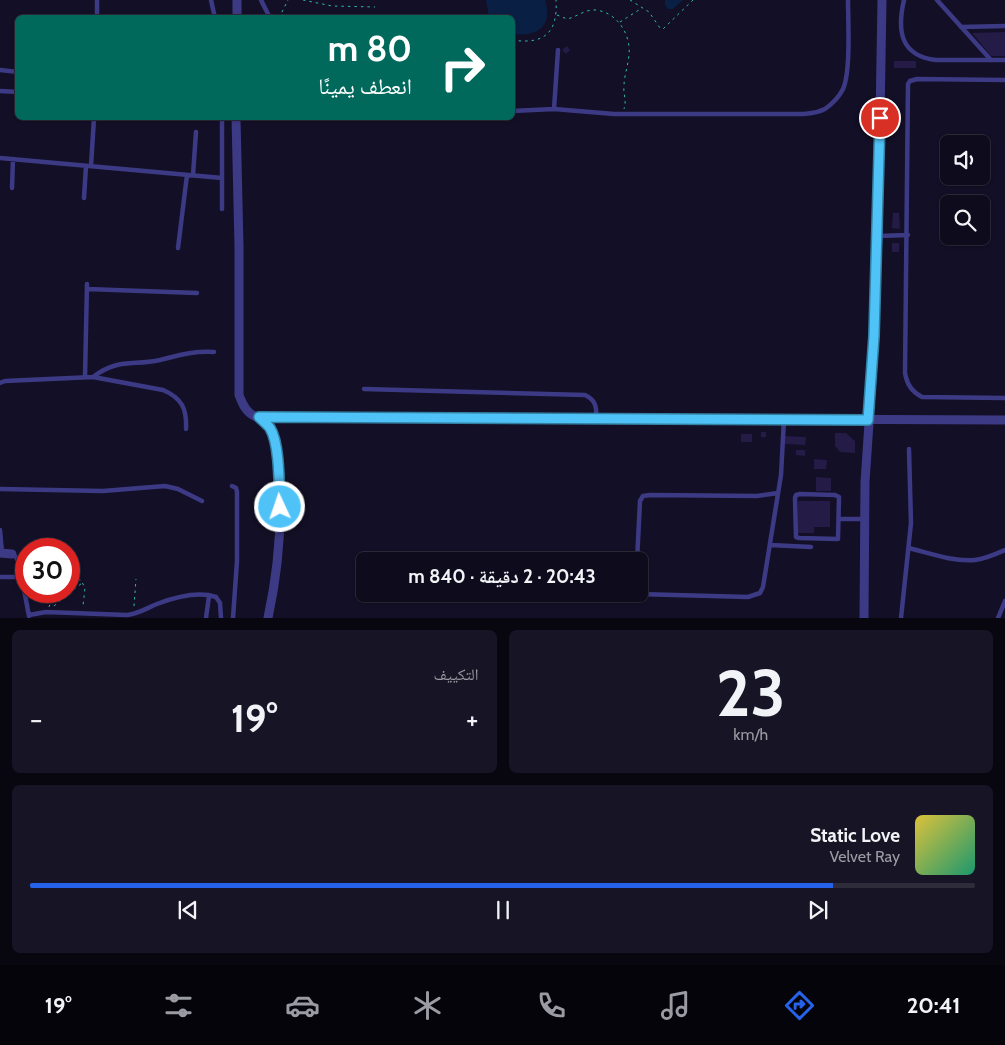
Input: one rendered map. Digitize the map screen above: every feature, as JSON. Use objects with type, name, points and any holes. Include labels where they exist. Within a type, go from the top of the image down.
[{"type":"street","points":[[237,0],[237,15]]},
{"type":"street","points":[[864,618],[865,464],[873,364],[878,236],[882,0]]},
{"type":"street","points":[[236,120],[239,246],[239,395],[243,405],[251,414],[259,417],[1005,420]]},
{"type":"street","points":[[259,417],[271,430],[274,438],[279,477],[280,507],[277,566],[268,618]]},
{"type":"street","points":[[1,553],[12,554]]},
{"type":"lane","points":[[97,15],[98,0]]},
{"type":"lane","points":[[211,0],[214,15]]},
{"type":"lane","points":[[261,0],[269,15]]},
{"type":"lane","points":[[515,111],[554,109],[622,114],[786,114],[810,113],[824,109],[835,101],[843,89],[846,75],[848,0]]},
{"type":"lane","points":[[904,0],[901,15],[903,38],[908,47],[916,54],[926,59],[936,60],[1005,60]]},
{"type":"lane","points":[[937,0],[991,60]]},
{"type":"lane","points":[[961,27],[1005,26]]},
{"type":"lane","points":[[554,109],[558,50]]},
{"type":"lane","points":[[0,70],[15,72]]},
{"type":"lane","points":[[1005,80],[917,79],[910,81],[908,84],[908,235],[905,372],[910,388],[922,397],[1005,398]]},
{"type":"lane","points":[[0,91],[15,92]]},
{"type":"lane","points":[[84,198],[94,120]]},
{"type":"lane","points":[[222,120],[222,209]]},
{"type":"lane","points":[[194,175],[196,132]]},
{"type":"lane","points":[[0,158],[222,178]]},
{"type":"lane","points":[[12,188],[13,159]]},
{"type":"lane","points":[[178,248],[187,175]]},
{"type":"lane","points":[[878,236],[908,235]]},
{"type":"lane","points":[[85,377],[87,286],[197,293]]},
{"type":"lane","points":[[93,377],[119,363],[154,360],[190,352],[214,352]]},
{"type":"lane","points":[[0,383],[5,381],[93,377],[153,388],[172,394],[180,400],[185,409],[186,429]]},
{"type":"lane","points":[[364,390],[585,395],[594,401],[596,419]]},
{"type":"lane","points":[[648,594],[752,597],[760,594],[763,587],[778,493],[784,419]]},
{"type":"lane","points":[[901,618],[909,548],[911,498],[909,449]]},
{"type":"lane","points":[[0,489],[104,491],[165,486],[178,489],[202,501]]},
{"type":"lane","points":[[232,486],[236,488],[237,492],[238,524],[233,618]]},
{"type":"lane","points":[[637,552],[640,501],[643,496],[757,496],[778,493]]},
{"type":"lane","points":[[800,494],[838,496],[840,499],[839,519],[838,539],[797,538],[796,496],[800,494]]},
{"type":"lane","points":[[839,519],[865,519]]},
{"type":"lane","points":[[0,530],[1,553]]},
{"type":"lane","points":[[770,545],[811,547]]},
{"type":"lane","points":[[909,548],[942,556],[975,560],[992,556],[1005,550]]},
{"type":"lane","points":[[0,577],[15,577]]},
{"type":"lane","points":[[27,603],[29,616],[46,612],[133,615],[169,600],[183,597],[209,596],[216,597],[218,600],[221,618]]},
{"type":"lane","points":[[206,618],[209,596]]},
{"type":"lane","points":[[998,618],[1005,601]]},
{"type":"path","points":[[280,15],[288,0]]},
{"type":"path","points":[[303,0],[332,6],[375,7]]},
{"type":"path","points":[[515,40],[532,41],[544,38],[550,33],[554,28],[557,15],[556,0]]},
{"type":"path","points":[[630,0],[649,12],[660,28],[663,29],[693,0]]},
{"type":"path","points":[[619,23],[642,7]]},
{"type":"path","points":[[557,15],[567,19],[585,11],[596,10],[605,12],[619,23],[625,32],[629,47],[628,68],[624,86],[626,102],[622,114]]},
{"type":"path","points":[[133,615],[136,579]]},
{"type":"path","points":[[80,580],[85,588],[82,614]]},
{"type":"path","points":[[46,612],[82,583]]},
{"type":"path","points":[[46,612],[50,603]]},
{"type":"water","points":[[486,0],[545,0],[547,9],[545,23],[541,28],[530,34],[515,34],[515,15],[489,15]]},
{"type":"water","points":[[665,0],[683,0],[673,9],[668,9],[665,5]]},
{"type":"building","points":[[1005,32],[1005,56],[991,56],[972,33]]},
{"type":"building","points":[[567,46],[570,50],[566,54],[562,50]]},
{"type":"building","points":[[894,61],[916,61],[916,68],[894,68]]},
{"type":"building","points":[[893,213],[899,213],[900,229],[892,228]]},
{"type":"building","points":[[892,243],[899,243],[899,252],[892,252]]},
{"type":"building","points":[[761,432],[766,432],[766,437],[761,437]]},
{"type":"building","points":[[835,433],[846,433],[855,441],[855,453],[840,452],[835,446]]},
{"type":"building","points":[[741,434],[752,434],[752,442],[741,442]]},
{"type":"building","points":[[785,436],[806,437],[805,445],[785,444]]},
{"type":"building","points":[[796,450],[805,450],[805,456],[796,455]]},
{"type":"building","points":[[814,459],[827,460],[826,469],[814,469]]},
{"type":"building","points":[[816,477],[831,478],[831,491],[816,491]]},
{"type":"building","points":[[798,501],[830,501],[830,527],[814,527],[814,533],[798,533]]},
{"type":"route","points":[[280,507],[279,477],[274,438],[271,430],[259,417],[868,420],[878,236],[880,118]]}]
